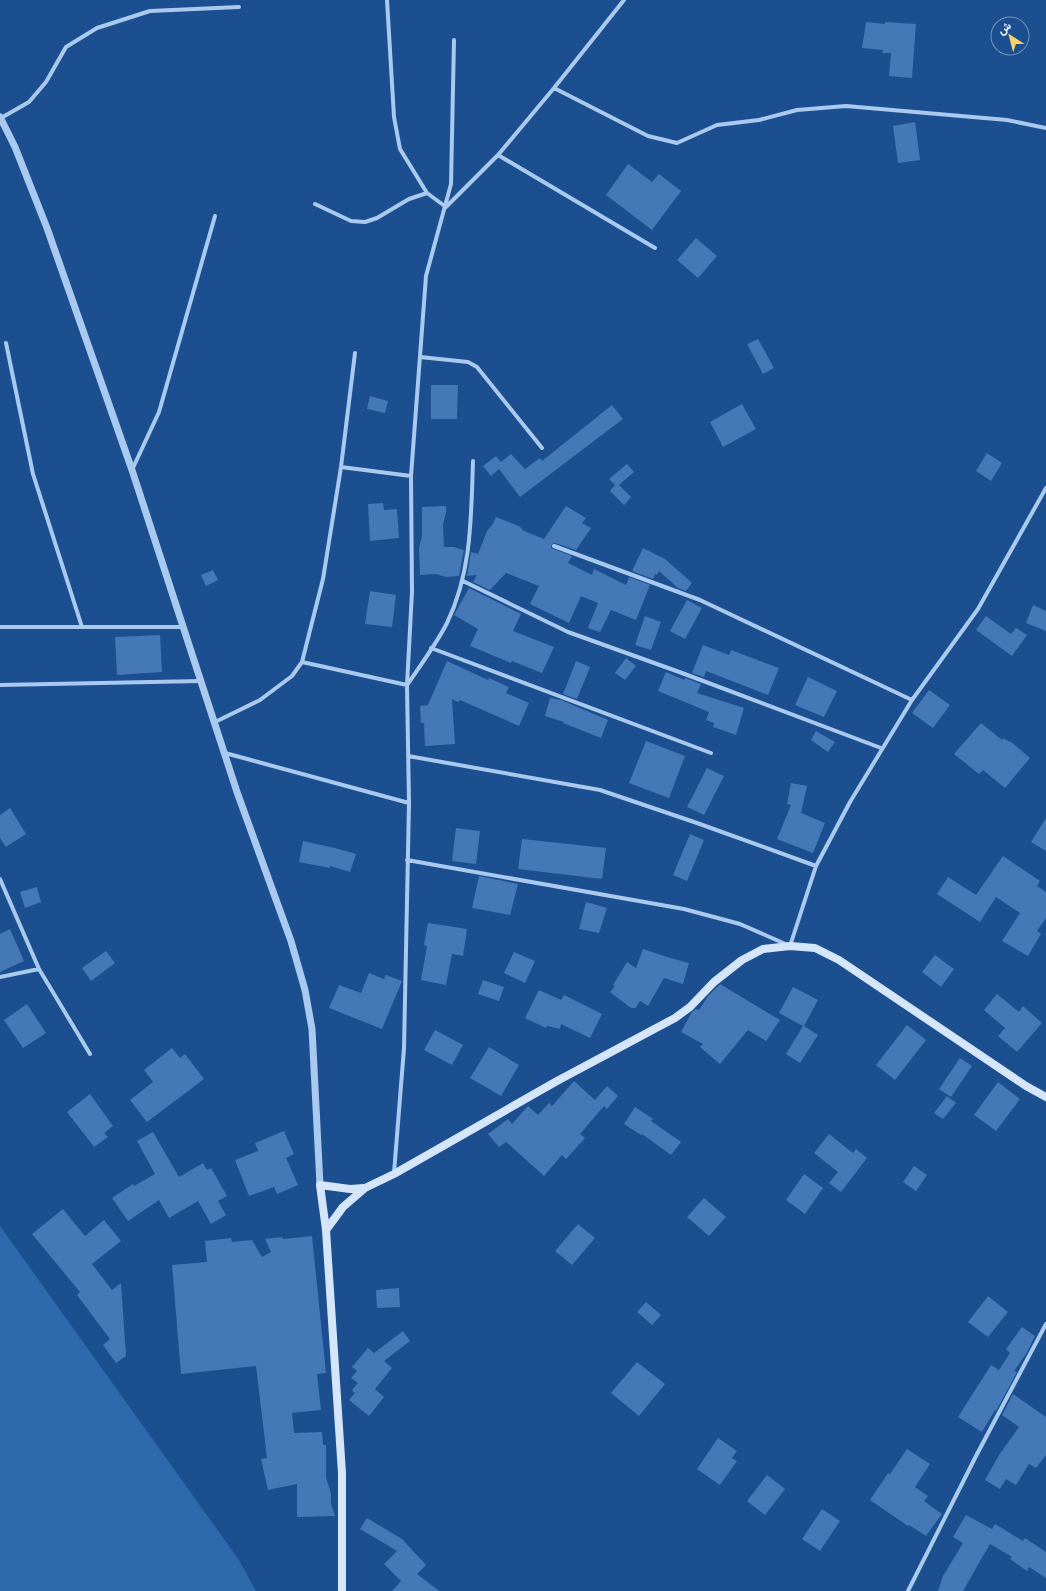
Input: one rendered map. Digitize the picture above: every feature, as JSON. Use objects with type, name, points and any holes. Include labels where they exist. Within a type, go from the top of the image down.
[{"type":"main road","points":[[326,1230],[343,1207],[365,1188],[394,1174],[557,1081],[675,1018],[690,1007],[714,982],[742,960],[763,949],[790,946],[815,948],[839,960],[1026,1086],[1046,1096]]},
{"type":"main road","points":[[342,1591],[342,1473],[326,1230],[320,1185],[350,1189],[365,1188]]},
{"type":"street","points":[[386,0],[394,117],[400,149],[427,193],[446,207]]},
{"type":"street","points":[[446,207],[498,155],[624,0]]},
{"type":"street","points":[[239,7],[150,11],[97,28],[66,47],[46,82],[29,102],[0,118],[16,147],[47,228],[132,470],[237,792],[291,941],[305,990],[312,1029],[320,1185]]},
{"type":"street","points":[[394,1174],[404,1048],[409,803],[407,685],[412,592],[411,476],[426,276],[446,207],[451,184],[454,40]]},
{"type":"street","points":[[554,88],[648,136],[678,143],[717,125],[759,120],[797,110],[846,106],[1007,120],[1046,128]]},
{"type":"street","points":[[498,155],[655,248]]},
{"type":"street","points":[[315,204],[351,221],[365,222],[377,218],[409,199],[427,193]]},
{"type":"street","points":[[132,470],[158,412],[215,216]]},
{"type":"street","points":[[6,343],[33,474],[82,627]]},
{"type":"street","points":[[215,722],[260,700],[292,676],[302,662],[323,579],[341,467],[355,353]]},
{"type":"street","points":[[420,356],[468,362],[477,367],[542,448]]},
{"type":"street","points":[[407,685],[447,623],[463,582],[470,530],[473,461]]},
{"type":"street","points":[[341,467],[411,476]]},
{"type":"street","points":[[408,860],[684,909],[740,924],[790,946],[816,866],[850,802],[881,748],[912,700],[978,609],[1046,488]]},
{"type":"street","points":[[554,546],[700,600],[912,700]]},
{"type":"street","points":[[463,582],[568,632],[881,748]]},
{"type":"street","points":[[0,627],[184,627]]},
{"type":"street","points":[[431,648],[711,753]]},
{"type":"street","points":[[302,662],[407,685]]},
{"type":"street","points":[[0,684],[202,681]]},
{"type":"street","points":[[225,753],[409,803]]},
{"type":"street","points":[[408,756],[600,790],[816,866]]},
{"type":"street","points":[[0,879],[39,969],[90,1054]]},
{"type":"street","points":[[0,977],[39,969]]},
{"type":"street","points":[[908,1591],[976,1456],[1046,1324]]},
{"type":"shaded area","points":[[0,1226],[239,1560],[256,1591],[0,1591]]},
{"type":"building","points":[[866,22],[885,24],[885,22],[916,24],[912,78],[889,76],[891,53],[882,53],[883,50],[862,48]]},
{"type":"building","points":[[915,122],[920,160],[898,163],[893,126]]},
{"type":"building","points":[[628,164],[652,182],[659,174],[681,191],[652,230],[606,195]]},
{"type":"building","points":[[696,238],[717,256],[698,278],[677,260]]},
{"type":"building","points":[[758,339],[774,368],[763,374],[747,344]]},
{"type":"building","points":[[431,385],[458,385],[457,419],[431,419]]},
{"type":"building","points":[[370,396],[388,401],[385,413],[367,409]]},
{"type":"building","points":[[742,404],[756,429],[723,447],[710,422]]},
{"type":"building","points":[[612,405],[623,419],[520,497],[499,469],[491,476],[483,466],[496,456],[501,462],[511,454],[525,469],[540,458],[542,461]]},
{"type":"building","points":[[987,453],[1002,463],[991,481],[976,471]]},
{"type":"building","points":[[627,464],[634,472],[619,485],[631,497],[624,505],[610,491],[615,485],[609,479]]},
{"type":"building","points":[[383,503],[384,510],[397,509],[399,538],[370,541],[368,504]]},
{"type":"building","points":[[446,506],[443,524],[444,547],[454,547],[464,550],[459,576],[446,577],[436,574],[420,575],[419,548],[422,536],[422,507]]},
{"type":"building","points":[[566,506],[586,518],[582,523],[591,528],[576,550],[555,543],[552,544],[551,548],[572,556],[568,563],[592,575],[594,569],[626,585],[629,577],[650,585],[636,620],[611,610],[600,632],[588,628],[598,603],[581,596],[569,623],[530,604],[539,586],[506,573],[490,590],[473,582],[477,575],[467,576],[471,552],[478,554],[487,531],[493,524],[496,517],[519,526],[524,531],[544,539]]},
{"type":"building","points":[[643,548],[665,559],[692,583],[686,591],[678,588],[659,571],[657,575],[655,574],[653,579],[632,571]]},
{"type":"building","points":[[213,570],[218,580],[206,586],[201,575]]},
{"type":"building","points":[[469,588],[521,614],[513,631],[554,647],[542,673],[512,661],[511,663],[470,646],[478,629],[454,615]]},
{"type":"building","points":[[370,591],[396,595],[392,627],[365,624]]},
{"type":"building","points":[[687,600],[702,608],[685,639],[670,631]]},
{"type":"building","points":[[1033,605],[1046,611],[1046,631],[1026,623]]},
{"type":"building","points":[[645,616],[661,622],[651,650],[635,645]]},
{"type":"building","points":[[986,616],[1011,634],[1016,628],[1027,635],[1012,656],[976,630]]},
{"type":"building","points":[[160,635],[162,672],[117,675],[115,637]]},
{"type":"building","points":[[703,645],[729,655],[731,650],[779,668],[768,695],[706,671],[704,677],[692,673]]},
{"type":"building","points":[[626,658],[636,666],[625,680],[615,673]]},
{"type":"building","points":[[447,661],[488,680],[489,678],[509,687],[506,693],[529,703],[519,726],[460,700],[458,702],[452,699],[455,744],[425,746],[424,723],[421,723],[420,706],[428,705]]},
{"type":"building","points":[[576,661],[590,667],[577,699],[563,694]]},
{"type":"building","points":[[666,672],[684,680],[685,678],[701,684],[697,693],[744,708],[736,735],[713,727],[714,723],[706,720],[709,712],[658,691]]},
{"type":"building","points":[[808,677],[837,691],[824,717],[795,705]]},
{"type":"building","points":[[929,690],[950,705],[933,728],[912,713]]},
{"type":"building","points":[[550,698],[561,700],[608,720],[601,738],[563,723],[564,722],[545,716]]},
{"type":"building","points":[[981,723],[1002,740],[1003,738],[1010,741],[1030,758],[1005,788],[983,770],[979,774],[954,754]]},
{"type":"building","points":[[816,731],[835,742],[828,752],[811,740]]},
{"type":"building","points":[[646,741],[685,756],[669,798],[629,783]]},
{"type":"building","points":[[707,768],[724,776],[704,815],[687,807]]},
{"type":"building","points":[[791,783],[807,786],[801,813],[825,823],[813,853],[777,839],[791,805],[787,804]]},
{"type":"building","points":[[10,808],[26,834],[6,847],[0,838],[0,815]]},
{"type":"building","points":[[1046,818],[1046,851],[1031,842]]},
{"type":"building","points":[[456,828],[480,831],[476,864],[452,861]]},
{"type":"building","points":[[690,834],[704,840],[687,881],[673,875]]},
{"type":"building","points":[[522,839],[606,848],[602,879],[518,869]]},
{"type":"building","points":[[303,841],[356,854],[350,872],[330,866],[330,868],[299,862]]},
{"type":"building","points":[[1003,856],[1040,881],[1037,886],[1046,892],[1046,918],[1037,931],[1041,934],[1028,956],[1002,941],[1020,913],[996,897],[980,922],[937,894],[948,877],[976,895]]},
{"type":"building","points":[[479,876],[518,884],[510,915],[472,908]]},
{"type":"building","points":[[37,887],[41,902],[25,908],[20,892]]},
{"type":"building","points":[[586,902],[607,908],[599,933],[579,929]]},
{"type":"building","points":[[428,923],[467,929],[463,956],[452,954],[446,985],[421,980],[427,946],[424,945]]},
{"type":"building","points":[[10,929],[24,961],[0,972],[0,934]]},
{"type":"building","points":[[643,949],[689,963],[683,984],[664,978],[648,1006],[640,1001],[636,1008],[631,1008],[610,992],[615,986],[613,985],[627,962],[636,968]]},
{"type":"building","points":[[106,951],[115,963],[91,981],[82,968]]},
{"type":"building","points":[[514,952],[535,961],[525,983],[504,973]]},
{"type":"building","points":[[935,955],[954,969],[941,987],[922,972]]},
{"type":"building","points":[[369,973],[384,979],[386,975],[402,981],[382,1029],[329,1008],[339,985],[361,993]]},
{"type":"building","points":[[483,980],[504,987],[499,1001],[478,994]]},
{"type":"building","points":[[720,984],[780,1020],[766,1041],[748,1030],[720,1064],[700,1047],[703,1044],[681,1032],[692,1012],[696,1009],[699,1010],[708,996]]},
{"type":"building","points":[[793,987],[818,1000],[804,1026],[818,1035],[800,1063],[786,1054],[803,1026],[779,1013]]},
{"type":"building","points":[[539,990],[561,1000],[564,995],[602,1014],[590,1038],[561,1024],[560,1029],[547,1026],[546,1028],[525,1018]]},
{"type":"building","points":[[997,994],[1019,1012],[1023,1006],[1042,1023],[1017,1052],[998,1036],[1005,1028],[984,1010]]},
{"type":"building","points":[[27,1004],[46,1033],[23,1048],[4,1020]]},
{"type":"building","points":[[907,1025],[926,1040],[895,1080],[876,1065]]},
{"type":"building","points":[[435,1030],[463,1045],[452,1065],[424,1050]]},
{"type":"building","points":[[489,1047],[519,1065],[501,1096],[470,1078]]},
{"type":"building","points":[[172,1048],[180,1058],[185,1054],[204,1079],[147,1122],[130,1100],[153,1082],[144,1070]]},
{"type":"building","points":[[960,1058],[972,1066],[951,1097],[939,1089]]},
{"type":"building","points":[[574,1081],[595,1100],[607,1086],[618,1096],[607,1109],[604,1106],[580,1134],[585,1138],[566,1159],[562,1155],[544,1176],[506,1142],[499,1147],[488,1134],[508,1119],[512,1124],[528,1106],[538,1115],[549,1103],[552,1106]]},
{"type":"building","points":[[998,1082],[1020,1099],[996,1131],[974,1115]]},
{"type":"building","points":[[90,1094],[113,1126],[104,1133],[108,1137],[94,1147],[67,1112]]},
{"type":"building","points":[[947,1096],[956,1103],[943,1119],[934,1113]]},
{"type":"building","points":[[635,1107],[653,1119],[651,1121],[681,1142],[671,1155],[642,1134],[641,1135],[624,1124]]},
{"type":"building","points":[[284,1131],[294,1154],[286,1158],[298,1185],[277,1194],[274,1187],[249,1196],[235,1160],[258,1151],[255,1143]]},
{"type":"building","points":[[153,1132],[179,1177],[203,1163],[207,1170],[211,1168],[227,1196],[218,1201],[226,1215],[211,1224],[198,1201],[169,1218],[159,1200],[128,1221],[112,1198],[133,1184],[134,1186],[155,1174],[137,1141]]},
{"type":"building","points":[[829,1134],[853,1153],[856,1149],[867,1158],[841,1192],[829,1183],[838,1172],[814,1153]]},
{"type":"building","points":[[914,1166],[927,1175],[916,1191],[903,1182]]},
{"type":"building","points":[[804,1174],[823,1188],[805,1214],[786,1200]]},
{"type":"building","points":[[704,1198],[726,1217],[709,1236],[687,1217]]},
{"type":"building","points":[[63,1209],[85,1236],[104,1220],[121,1241],[92,1264],[112,1290],[121,1283],[126,1356],[116,1363],[103,1345],[110,1339],[77,1295],[80,1292],[32,1234]]},
{"type":"building","points":[[578,1224],[595,1238],[572,1265],[555,1251]]},
{"type":"building","points":[[312,1236],[326,1373],[317,1374],[321,1410],[292,1413],[294,1433],[322,1432],[323,1445],[326,1445],[326,1478],[331,1493],[331,1504],[335,1516],[297,1517],[297,1484],[268,1490],[261,1459],[267,1458],[256,1366],[181,1374],[172,1265],[207,1262],[205,1241],[231,1238],[232,1242],[252,1240],[262,1257],[271,1252],[265,1239]]},
{"type":"building","points":[[399,1288],[400,1307],[377,1308],[376,1290]]},
{"type":"building","points":[[988,1296],[1008,1312],[988,1337],[968,1322]]},
{"type":"building","points":[[646,1302],[661,1315],[652,1325],[637,1312]]},
{"type":"building","points":[[1022,1327],[1035,1336],[1026,1354],[1014,1371],[1017,1372],[996,1411],[995,1410],[982,1432],[958,1417],[991,1365],[999,1370],[1010,1353],[1006,1349]]},
{"type":"building","points":[[403,1331],[410,1341],[384,1361],[392,1368],[375,1389],[384,1397],[369,1416],[349,1400],[355,1393],[352,1390],[358,1383],[351,1378],[357,1371],[352,1367],[368,1348],[374,1353]]},
{"type":"building","points":[[637,1362],[665,1384],[639,1416],[611,1393]]},
{"type":"building","points":[[1013,1394],[1046,1417],[1046,1455],[1036,1468],[1029,1464],[1016,1485],[1006,1479],[1000,1489],[985,1480],[999,1455],[1019,1427],[1002,1415]]},
{"type":"building","points":[[718,1438],[737,1451],[732,1458],[737,1461],[720,1485],[697,1469]]},
{"type":"building","points":[[907,1449],[930,1464],[915,1487],[928,1496],[924,1501],[942,1514],[926,1536],[909,1525],[908,1526],[870,1500],[888,1473],[890,1474]]},
{"type":"building","points":[[767,1475],[785,1489],[765,1515],[747,1501]]},
{"type":"building","points":[[822,1509],[840,1521],[820,1551],[802,1539]]},
{"type":"building","points":[[966,1515],[992,1529],[995,1524],[1023,1541],[1025,1538],[1046,1552],[1046,1578],[1029,1567],[1027,1571],[1010,1559],[1012,1557],[990,1544],[963,1591],[938,1591],[943,1576],[963,1543],[953,1537]]},
{"type":"building","points":[[367,1518],[402,1539],[426,1565],[417,1574],[439,1591],[392,1591],[401,1581],[384,1564],[397,1551],[360,1529]]}]
